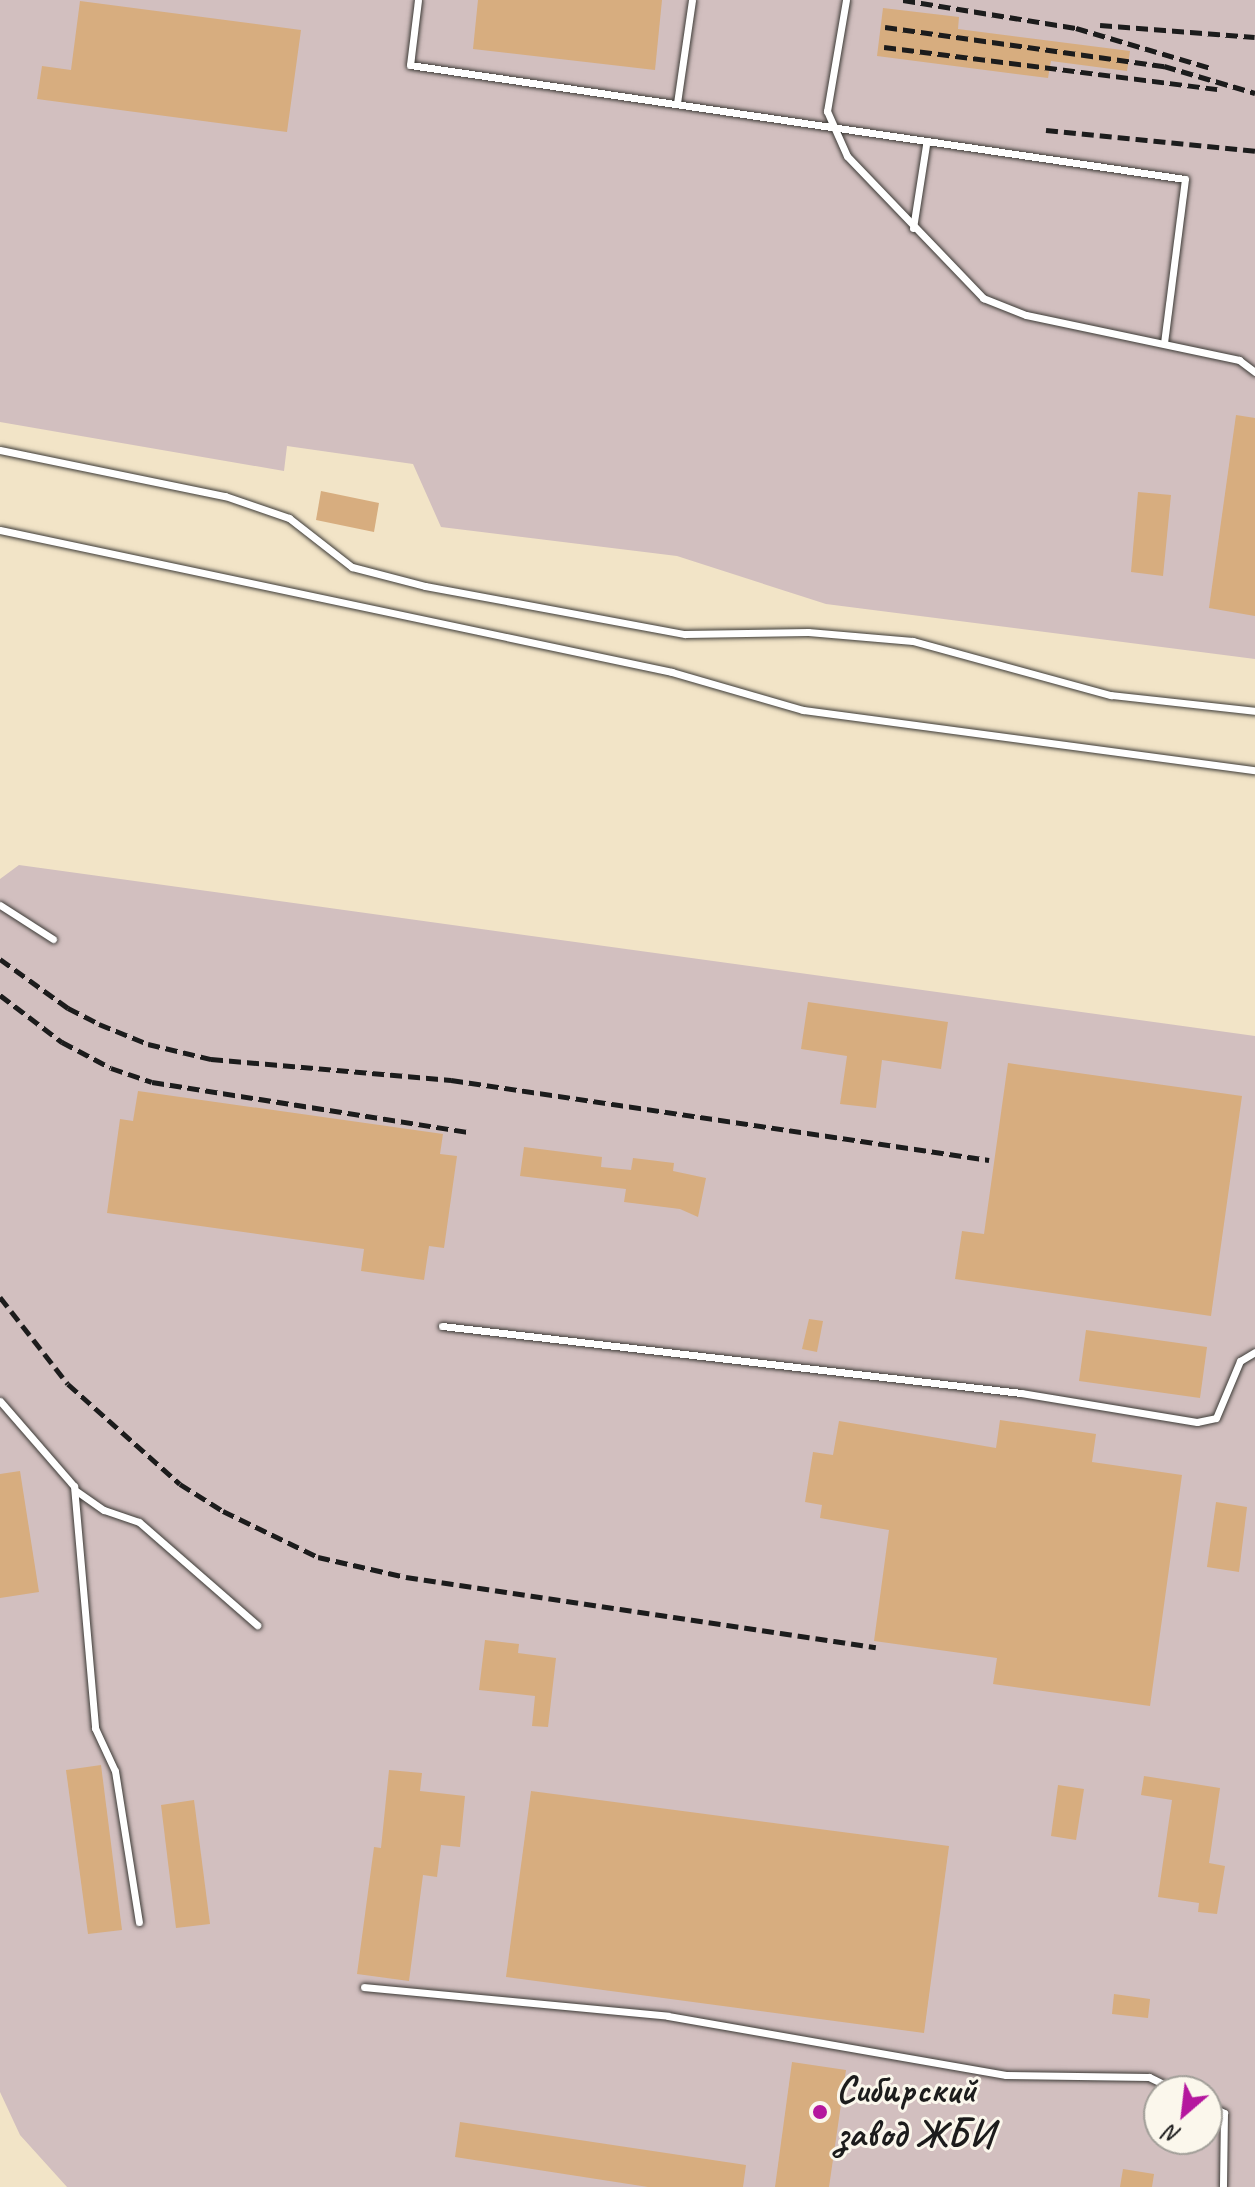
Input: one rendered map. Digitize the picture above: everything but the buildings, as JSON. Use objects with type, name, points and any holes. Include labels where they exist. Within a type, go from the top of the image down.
[{"type":"lane","points":[[418,0],[410,65],[677,103],[926,145],[1185,179],[1164,343]]},
{"type":"lane","points":[[677,103],[692,0]]},
{"type":"lane","points":[[846,0],[827,111],[847,156],[983,298],[1026,315],[1239,360],[1255,372]]},
{"type":"lane","points":[[913,228],[926,145]]},
{"type":"lane","points":[[0,450],[225,496],[289,518],[352,567],[425,586],[685,634],[808,632],[913,641],[1111,695],[1255,711]]},
{"type":"lane","points":[[0,530],[672,672],[803,710],[1255,770]]},
{"type":"lane","points":[[0,905],[53,939]]},
{"type":"lane","points":[[442,1326],[1021,1393],[1197,1422],[1216,1418],[1240,1361],[1255,1352]]},
{"type":"lane","points":[[0,1401],[75,1490],[104,1510],[139,1522],[257,1625]]},
{"type":"lane","points":[[75,1490],[95,1728],[115,1771],[139,1922]]},
{"type":"lane","points":[[364,1987],[668,2016],[1006,2075],[1143,2077]]},
{"type":"lane","points":[[1223,2113],[1223,2187]]},
{"type":"shaded area","points":[[0,0],[1255,0],[1255,659],[826,604],[677,556],[441,527],[413,464],[287,446],[284,471],[0,422]]},
{"type":"shaded area","points":[[19,865],[1255,1036],[1255,2187],[67,2187],[20,2135],[0,2092],[0,879]]},
{"type":"railway","points":[[903,0],[1076,28],[1211,68]]},
{"type":"railway","points":[[1100,25],[1255,37]]},
{"type":"railway","points":[[885,27],[1164,66],[1255,93]]},
{"type":"railway","points":[[884,47],[1217,89]]},
{"type":"railway","points":[[1046,130],[1255,151]]},
{"type":"railway","points":[[0,959],[68,1008],[99,1024],[148,1044],[211,1059],[451,1080],[989,1160]]},
{"type":"railway","points":[[0,995],[62,1042],[111,1068],[152,1082],[467,1132]]},
{"type":"railway","points":[[0,1297],[68,1384],[180,1484],[223,1511],[318,1557],[406,1577],[876,1647]]},
{"type":"place","name":"Сибирский завод ЖБИ","points":[[820,2112]]}]
